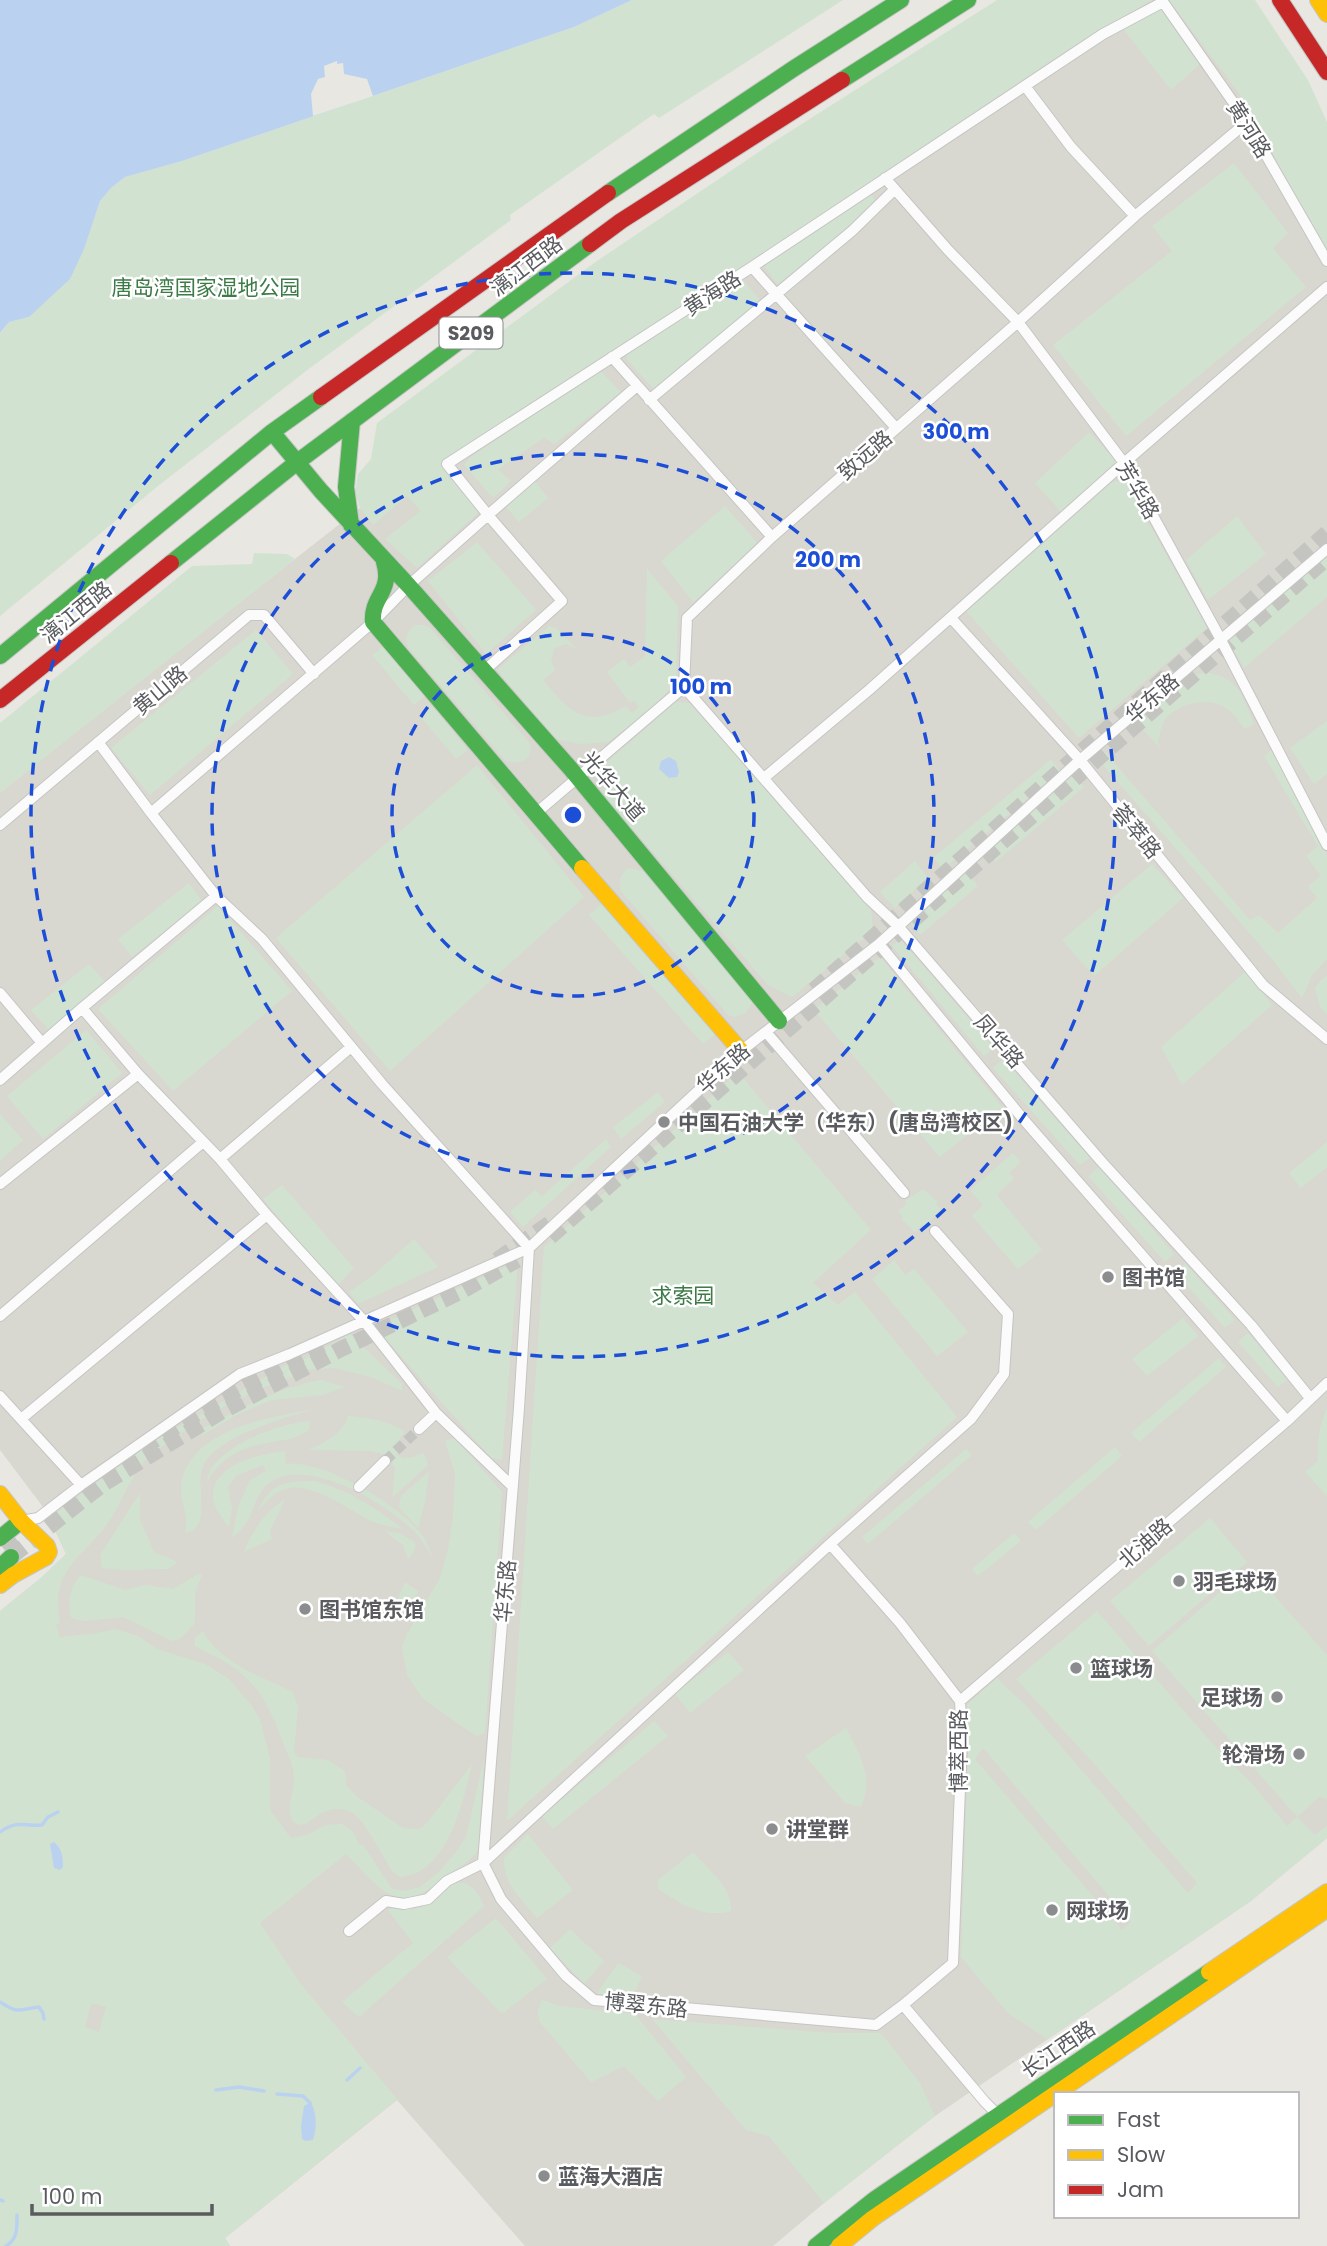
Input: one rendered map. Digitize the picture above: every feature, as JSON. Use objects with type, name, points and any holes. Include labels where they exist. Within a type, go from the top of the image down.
[{"type":"main road","name":"漓江西路","points":[[0,656],[272,432],[603,196],[901,0]]},
{"type":"main road","name":"漓江西路","points":[[0,700],[296,463],[621,221],[968,0]]},
{"type":"main road","points":[[1280,0],[1327,72]]},
{"type":"main road","points":[[1318,0],[1327,14]]},
{"type":"main road","points":[[352,421],[346,488],[347,512],[352,527]]},
{"type":"main road","name":"光华大道","points":[[272,432],[352,527],[578,777],[779,1021]]},
{"type":"main road","points":[[383,559],[388,572],[388,583],[382,597],[374,606],[371,614],[373,622],[741,1051]]},
{"type":"main road","points":[[0,1494],[21,1521],[46,1544],[49,1552],[46,1557],[0,1585]]},
{"type":"main road","points":[[3,1552],[21,1521]]},
{"type":"main road","name":"长江西路","points":[[839,2246],[1003,2120],[1327,1892]]},
{"type":"main road","name":"长江西路","points":[[816,2246],[862,2208],[1003,2120],[1327,1909]]},
{"type":"street","name":"黄海路","points":[[488,515],[447,464],[752,267],[1103,34],[1163,2]]},
{"type":"street","name":"黄河路","points":[[1163,2],[1247,122],[1327,261]]},
{"type":"street","points":[[1025,86],[1072,147],[1135,216]]},
{"type":"street","name":"致远路","points":[[684,687],[687,618],[772,537],[1135,216],[1247,122]]},
{"type":"street","name":"芳华路","points":[[885,178],[948,250],[1018,322],[1124,463],[1220,638],[1327,845]]},
{"type":"street","points":[[649,400],[852,231],[894,190]]},
{"type":"street","points":[[752,267],[896,428]]},
{"type":"street","points":[[764,778],[1327,288]]},
{"type":"street","points":[[612,357],[772,537]]},
{"type":"street","points":[[151,813],[314,674],[373,622],[408,586],[637,386]]},
{"type":"street","points":[[484,671],[562,601],[488,515]]},
{"type":"street","name":"华东路","points":[[483,1863],[529,1248],[741,1051],[879,944],[1080,760],[1327,549]]},
{"type":"street","name":"黄山路","points":[[0,824],[249,615],[264,615],[314,674]]},
{"type":"street","name":"荟萃路","points":[[951,618],[1080,760],[1263,985],[1327,1039]]},
{"type":"street","points":[[535,814],[684,687]]},
{"type":"street","name":"凤华路","points":[[684,687],[867,897],[897,925],[1101,1161],[1251,1325],[1310,1398]]},
{"type":"street","points":[[21,1521],[38,1518],[80,1485],[240,1374],[529,1248],[351,1046],[262,939],[216,896],[97,742]]},
{"type":"street","points":[[0,1080],[216,896]]},
{"type":"street","name":"凤华路","points":[[879,944],[1024,1120],[1287,1421]]},
{"type":"street","points":[[0,993],[42,1043]]},
{"type":"street","points":[[82,1008],[138,1074],[220,1158],[267,1215],[364,1321],[436,1413],[513,1487]]},
{"type":"street","points":[[766,1032],[904,1193]]},
{"type":"street","points":[[220,1158],[351,1046]]},
{"type":"street","points":[[0,1184],[138,1074]]},
{"type":"street","points":[[0,1316],[203,1142]]},
{"type":"street","points":[[20,1419],[267,1215]]},
{"type":"street","points":[[349,1931],[386,1900],[404,1904],[428,1899],[447,1881],[483,1863],[830,1544],[971,1419],[1004,1374],[1008,1314],[935,1231]]},
{"type":"street","name":"北油路","points":[[960,1701],[1287,1421],[1327,1382]]},
{"type":"street","points":[[0,1396],[80,1485]]},
{"type":"street","points":[[419,1429],[436,1413]]},
{"type":"street","points":[[359,1487],[386,1461]]},
{"type":"street","name":"博萃西路","points":[[830,1544],[900,1622],[960,1701],[962,1739],[953,1962],[903,2005]]},
{"type":"street","name":"博翠东路","points":[[483,1863],[501,1899],[566,1976],[594,2000],[876,2025],[903,2005]]},
{"type":"street","points":[[903,2005],[1003,2120]]},
{"type":"shaded area","name":"中国石油大学（华东）(唐岛湾校区)","points":[[1120,0],[1185,0],[1327,208],[1327,1838],[1251,1901],[935,2116],[773,2246],[525,2246],[397,2100],[225,2238],[230,2246],[0,2246],[0,1611],[66,1554],[46,1511],[0,1450],[0,793],[416,464]]},
{"type":"green space","name":"唐岛湾国家湿地公园","points":[[632,0],[843,0],[659,118],[654,114],[510,215],[511,220],[310,368],[158,486],[0,616],[0,334],[9,322],[29,317],[83,251],[100,201],[111,188],[125,177],[182,161],[574,27]]},
{"type":"green space","points":[[997,0],[1152,0],[445,463],[480,511],[417,568],[385,539],[421,511],[407,496],[373,525],[360,508],[355,493],[358,474],[371,459],[377,423],[594,263],[775,141]]},
{"type":"green space","points":[[1169,0],[1255,0],[1308,80],[1327,122],[1327,256],[1245,101]]},
{"type":"green space","points":[[1162,7],[1200,64],[1171,90],[1123,29]]},
{"type":"green space","points":[[1234,163],[1288,233],[1273,248],[1306,287],[1126,436],[1053,345],[1172,251],[1152,226]]},
{"type":"green space","points":[[871,194],[878,204],[778,285],[763,265]]},
{"type":"green space","points":[[742,279],[760,300],[654,389],[627,360],[627,354]]},
{"type":"green space","points":[[600,370],[621,392],[554,444],[544,438],[498,469],[511,481],[493,498],[464,465],[471,457]]},
{"type":"green space","points":[[1089,432],[1117,462],[1063,514],[1035,483]]},
{"type":"green space","points":[[535,481],[548,498],[519,522],[506,507]]},
{"type":"green space","points":[[1125,481],[1207,628],[1079,738],[966,611],[1112,482]]},
{"type":"green space","points":[[725,506],[759,545],[693,602],[661,561]]},
{"type":"green space","points":[[1237,516],[1266,554],[1208,600],[1186,560]]},
{"type":"green space","points":[[477,542],[536,610],[486,654],[428,581]]},
{"type":"green space","points":[[254,553],[287,554],[295,559],[0,793],[0,723],[192,566],[252,564]]},
{"type":"green space","points":[[1327,556],[1327,597],[1244,668],[1228,640]]},
{"type":"green space","points":[[647,569],[678,606],[676,683],[648,712],[608,742],[580,744],[555,739],[497,670],[549,626],[556,628],[577,649],[565,644],[554,649],[551,661],[555,670],[543,680],[552,691],[579,714],[599,716],[626,706],[632,713],[639,707],[634,700],[630,703],[607,672],[624,659],[630,667],[645,656]]},
{"type":"green space","points":[[415,625],[429,627],[529,742],[531,748],[525,759],[506,761],[410,650],[407,636]]},
{"type":"green space","points":[[256,630],[293,674],[150,795],[111,748]]},
{"type":"green space","points":[[383,647],[425,696],[414,705],[372,655]]},
{"type":"green space","points":[[1206,672],[1233,684],[1243,697],[1254,724],[1245,729],[1232,712],[1219,704],[1194,703],[1177,709],[1165,720],[1158,742],[1161,749],[1135,721],[1190,677]]},
{"type":"green space","points":[[676,702],[690,703],[871,910],[873,931],[792,997],[768,985],[605,797],[598,770]]},
{"type":"green space","points":[[432,706],[468,750],[456,759],[420,716]]},
{"type":"green space","points":[[1327,721],[1327,774],[1314,784],[1290,748]]},
{"type":"green space","points":[[1272,750],[1327,855],[1327,959],[1312,975],[1302,998],[1271,958],[1097,758],[1105,752],[1250,920],[1259,915],[1278,933],[1317,898],[1308,886],[1321,876],[1306,856],[1318,846],[1264,756]]},
{"type":"green space","points":[[1051,759],[1060,771],[943,869],[933,858]]},
{"type":"green space","points":[[477,765],[584,897],[390,1071],[276,938]]},
{"type":"green space","points":[[1074,775],[1084,787],[996,862],[986,851]]},
{"type":"green space","points":[[915,861],[928,878],[895,908],[880,892]]},
{"type":"green space","points":[[1152,864],[1183,898],[1094,976],[1062,940]]},
{"type":"green space","points":[[628,868],[643,871],[750,997],[752,1003],[746,1013],[734,1017],[728,1015],[620,890],[621,878]]},
{"type":"green space","points":[[967,871],[978,886],[920,935],[909,922]]},
{"type":"green space","points":[[189,883],[202,901],[132,957],[118,939]]},
{"type":"green space","points":[[604,902],[718,1032],[703,1044],[589,915]]},
{"type":"green space","points":[[218,906],[292,991],[173,1091],[98,1009]]},
{"type":"green space","points":[[900,939],[994,1048],[984,1056],[892,946]]},
{"type":"green space","points":[[880,957],[1002,1107],[940,1157],[814,1010]]},
{"type":"green space","points":[[89,964],[106,983],[49,1030],[31,1010]]},
{"type":"green space","points":[[1245,972],[1272,1005],[1182,1085],[1161,1047]]},
{"type":"green space","points":[[1327,976],[1327,1014],[1320,1007],[1315,988]]},
{"type":"green space","points":[[86,1030],[122,1073],[43,1139],[7,1096]]},
{"type":"green space","points":[[1003,1059],[1090,1158],[1080,1165],[993,1068]]},
{"type":"green space","name":"求索园","points":[[738,1072],[871,1230],[813,1283],[838,1305],[855,1292],[957,1417],[507,1821],[544,1247]]},
{"type":"green space","points":[[658,1092],[665,1102],[621,1139],[613,1127]]},
{"type":"green space","points":[[0,1114],[23,1140],[0,1161]]},
{"type":"green space","points":[[606,1139],[611,1147],[523,1227],[510,1212],[535,1190],[542,1196]]},
{"type":"green space","points":[[1327,1142],[1327,1167],[1301,1188],[1289,1173]]},
{"type":"green space","points":[[1013,1153],[1021,1162],[1009,1173],[1014,1178],[997,1195],[1042,1250],[1018,1269],[972,1216],[983,1205],[970,1190]]},
{"type":"green space","points":[[1099,1167],[1174,1254],[1165,1262],[1088,1176]]},
{"type":"green space","points":[[282,1185],[354,1268],[337,1286],[263,1199]]},
{"type":"green space","points":[[923,1189],[938,1202],[936,1204],[941,1210],[915,1232],[901,1219],[903,1217],[898,1211],[907,1204],[905,1201]]},
{"type":"green space","points":[[414,1239],[438,1267],[358,1304],[349,1292]]},
{"type":"green space","points":[[894,1260],[905,1275],[914,1269],[968,1332],[937,1356],[872,1279]]},
{"type":"green space","points":[[518,1261],[502,1460],[491,1458],[375,1327]]},
{"type":"green space","points":[[1185,1263],[1235,1320],[1225,1328],[1176,1273]]},
{"type":"green space","points":[[1183,1318],[1198,1336],[1147,1376],[1132,1359]]},
{"type":"green space","points":[[1248,1333],[1287,1380],[1278,1387],[1238,1342]]},
{"type":"green space","points":[[350,1334],[402,1384],[402,1391],[371,1377],[334,1368],[305,1370],[299,1362]]},
{"type":"green space","points":[[1219,1358],[1226,1367],[1139,1442],[1131,1433]]},
{"type":"green space","points":[[288,1364],[293,1371],[292,1377],[215,1411],[147,1458],[105,1527],[62,1579],[58,1606],[60,1623],[56,1625],[60,1637],[115,1629],[138,1636],[157,1649],[205,1664],[229,1679],[260,1720],[270,1758],[270,1810],[291,1838],[307,1835],[326,1825],[342,1824],[353,1831],[359,1844],[363,1845],[392,1889],[406,1891],[420,1887],[439,1872],[456,1852],[466,1837],[484,1758],[478,1850],[465,1864],[425,1892],[411,1897],[389,1894],[346,1854],[260,1923],[300,1983],[397,2099],[225,2238],[230,2246],[0,2246],[0,1611],[66,1554],[50,1517],[149,1444]],"holes":[[[91,2003],[106,2007],[99,2032],[85,2027]]]},
{"type":"green space","points":[[321,1380],[345,1387],[323,1395],[272,1400],[238,1414],[201,1436],[203,1428],[260,1400],[305,1383]]},
{"type":"green space","points":[[1327,1408],[1327,1496],[1305,1472],[1318,1461],[1319,1434]]},
{"type":"green space","points":[[315,1409],[256,1428],[214,1452],[205,1462],[202,1471],[199,1523],[194,1530],[185,1533],[181,1485],[187,1466],[199,1451],[215,1438],[234,1429],[276,1416]]},
{"type":"green space","points":[[348,1416],[377,1420],[404,1431],[396,1448],[397,1455],[407,1458],[424,1453],[428,1465],[392,1498],[395,1467],[384,1454],[370,1451],[308,1450],[338,1433]]},
{"type":"green space","points":[[310,1421],[309,1430],[299,1436],[257,1445],[230,1456],[216,1468],[206,1485],[210,1471],[219,1459],[242,1443],[270,1430]]},
{"type":"green space","points":[[455,1438],[502,1492],[485,1733],[476,1736],[423,1699],[407,1675],[402,1647],[439,1580],[448,1551],[455,1474],[445,1441]]},
{"type":"green space","points":[[1115,1447],[1122,1456],[1036,1530],[1028,1522]]},
{"type":"green space","points":[[966,1449],[972,1455],[868,1544],[862,1537]]},
{"type":"green space","points":[[285,1451],[286,1464],[301,1464],[337,1475],[392,1507],[420,1532],[433,1558],[415,1532],[386,1508],[344,1486],[302,1474],[283,1476],[267,1485],[258,1497],[247,1522],[232,1538],[238,1507],[250,1480],[266,1471],[263,1465],[236,1476],[228,1487],[232,1508],[229,1527],[214,1502],[214,1486],[228,1469],[239,1463]]},
{"type":"green space","points":[[429,1471],[418,1528],[399,1508],[401,1496]]},
{"type":"green space","points":[[315,1481],[362,1500],[403,1529],[375,1522],[306,1489],[286,1489],[277,1493],[257,1513],[262,1502],[279,1485]]},
{"type":"green space","points":[[140,1493],[140,1520],[154,1552],[178,1562],[168,1569],[102,1568],[100,1555]]},
{"type":"green space","points":[[285,1499],[270,1530],[272,1539],[244,1552],[260,1522]]},
{"type":"green space","name":"羽毛球场","points":[[1210,1518],[1247,1562],[1149,1646],[1110,1601]]},
{"type":"green space","points":[[385,1531],[399,1533],[415,1542],[414,1551],[408,1559],[403,1545]]},
{"type":"green space","points":[[1014,1533],[1021,1541],[978,1576],[972,1569]]},
{"type":"green space","points":[[1249,1567],[1327,1655],[1327,1799],[1319,1797],[1297,1817],[1152,1651]]},
{"type":"green space","points":[[198,1574],[202,1575],[195,1592],[195,1623],[180,1639],[172,1641],[123,1617],[85,1621],[71,1618],[70,1595],[81,1575],[125,1590],[146,1585],[173,1589]]},
{"type":"green space","points":[[405,1582],[419,1592],[377,1626],[392,1612]]},
{"type":"green space","points":[[1097,1611],[1287,1826],[1297,1817],[1315,1835],[1327,1826],[1327,1838],[1251,1901],[1047,2039],[1008,2013],[961,1957],[968,1753],[967,1705],[997,1678],[1027,1707],[1188,1893],[1197,1883],[1098,1768],[1016,1679]],"holes":[[[983,1748],[1131,1922],[1122,1930],[975,1759]]]},
{"type":"green space","points":[[203,1631],[210,1642],[231,1660],[255,1675],[293,1692],[298,1707],[294,1752],[298,1757],[328,1760],[345,1771],[346,1785],[355,1795],[403,1828],[419,1829],[426,1824],[472,1764],[451,1833],[431,1862],[417,1872],[401,1877],[393,1872],[359,1818],[343,1809],[324,1812],[304,1824],[292,1820],[290,1805],[293,1772],[271,1714],[260,1694],[245,1677],[221,1659],[195,1646],[195,1638]]},
{"type":"green space","points":[[728,1652],[744,1670],[690,1713],[675,1694]]},
{"type":"green space","points":[[654,1721],[668,1736],[553,1829],[542,1816]]},
{"type":"green space","points":[[846,1728],[866,1776],[865,1796],[861,1807],[845,1803],[805,1756]]},
{"type":"green space","points":[[528,1834],[573,1890],[537,1918],[514,1891],[505,1868],[504,1858]]},
{"type":"green space","points":[[693,1852],[723,1886],[728,1894],[731,1911],[702,1912],[684,1905],[658,1889],[658,1880]]},
{"type":"green space","points":[[456,1882],[470,1886],[484,1906],[359,2017],[342,2002],[413,1943],[388,1910],[425,1906]]},
{"type":"green space","points":[[496,1918],[547,1979],[502,2014],[447,1957]]},
{"type":"green space","points":[[570,1929],[604,1961],[584,1984],[550,1948]]},
{"type":"green space","points":[[618,1963],[642,1976],[630,2002],[597,1993]]},
{"type":"green space","points":[[542,2000],[560,2006],[635,2014],[686,2077],[658,2101],[624,2066],[591,2082],[539,2021],[538,2010]]},
{"type":"green space","points":[[652,2019],[831,2033],[881,2033],[920,2083],[935,2116],[824,2203],[769,2136],[746,2130]]},
{"type":"water","points":[[0,0],[632,0],[574,27],[182,161],[125,177],[100,201],[84,249],[70,279],[29,317],[9,322],[0,333]]},
{"type":"water","points":[[669,757],[676,761],[679,772],[677,777],[669,778],[659,769],[661,761]]},
{"type":"water","points":[[54,1842],[62,1856],[63,1867],[60,1870],[54,1868],[50,1844]]},
{"type":"water","points":[[311,2102],[315,2130],[313,2140],[306,2141],[302,2139],[301,2126],[304,2106]]},
{"type":"pier","points":[[337,61],[337,64],[343,63],[344,74],[367,79],[373,96],[313,116],[311,94],[318,79],[325,77],[324,66]]},
{"type":"waterway","points":[[0,1832],[17,1825],[42,1825],[48,1817],[58,1812]]},
{"type":"waterway","points":[[0,2002],[15,2010],[39,2007],[44,2019]]},
{"type":"waterway","points":[[347,2080],[360,2068]]},
{"type":"waterway","points":[[216,2090],[239,2087],[264,2091]]},
{"type":"waterway","points":[[277,2094],[303,2096],[310,2103]]},
{"type":"waterway","points":[[6,2246],[15,2236],[17,2215]]},
{"type":"tunnel","points":[[814,990],[1327,533]]},
{"type":"tunnel","points":[[550,1237],[1327,558]]},
{"type":"tunnel","points":[[497,1260],[556,1219]]},
{"type":"tunnel","points":[[11,1557],[103,1484],[221,1412],[341,1349],[462,1291],[517,1260]]},
{"type":"tunnel","points":[[142,1448],[215,1402],[326,1342]]},
{"type":"tunnel","points":[[385,1461],[419,1429]]},
{"type":"tunnel","points":[[3,1548],[38,1521]]},
{"type":"traffic: fast","points":[[608,193],[901,0]]},
{"type":"traffic: fast","points":[[842,80],[968,0]]},
{"type":"traffic: fast","points":[[171,563],[296,463],[590,244]]},
{"type":"traffic: fast","points":[[0,656],[272,432],[321,397]]},
{"type":"traffic: fast","points":[[351,525],[346,487],[352,421]]},
{"type":"traffic: fast","points":[[272,432],[321,491],[570,768],[779,1021]]},
{"type":"traffic: fast","points":[[384,562],[386,580],[375,606],[373,622],[582,868]]},
{"type":"traffic: fast","points":[[0,1538],[21,1521]]},
{"type":"traffic: fast","points":[[0,1567],[11,1557]]},
{"type":"traffic: fast","points":[[816,2246],[875,2199],[1209,1972]]},
{"type":"traffic: slow","points":[[1318,0],[1327,14]]},
{"type":"traffic: slow","points":[[582,868],[741,1051]]},
{"type":"traffic: slow","points":[[0,1494],[21,1521],[47,1546],[49,1552],[46,1557],[0,1585]]},
{"type":"traffic: slow","points":[[1209,1972],[1327,1892]]},
{"type":"traffic: slow","points":[[1058,2092],[1327,1909]]},
{"type":"traffic: slow","points":[[839,2246],[873,2218],[1054,2095]]},
{"type":"traffic: jam","points":[[1280,0],[1327,72]]},
{"type":"traffic: jam","points":[[590,244],[621,221],[842,80]]},
{"type":"traffic: jam","points":[[321,397],[608,193]]},
{"type":"traffic: jam","points":[[0,700],[171,563]]},
{"type":"place","name":"中国石油大学（华东）(唐岛湾校区)","points":[[664,1122]]},
{"type":"place","name":"图书馆","points":[[1108,1277]]},
{"type":"place","name":"羽毛球场","points":[[1179,1581]]},
{"type":"place","name":"图书馆东馆","points":[[305,1609]]},
{"type":"place","name":"篮球场","points":[[1076,1668]]},
{"type":"place","name":"足球场","points":[[1277,1697]]},
{"type":"place","name":"轮滑场","points":[[1299,1754]]},
{"type":"place","name":"讲堂群","points":[[772,1829]]},
{"type":"place","name":"网球场","points":[[1052,1910]]},
{"type":"place","name":"蓝海大酒店","points":[[544,2176]]}]
